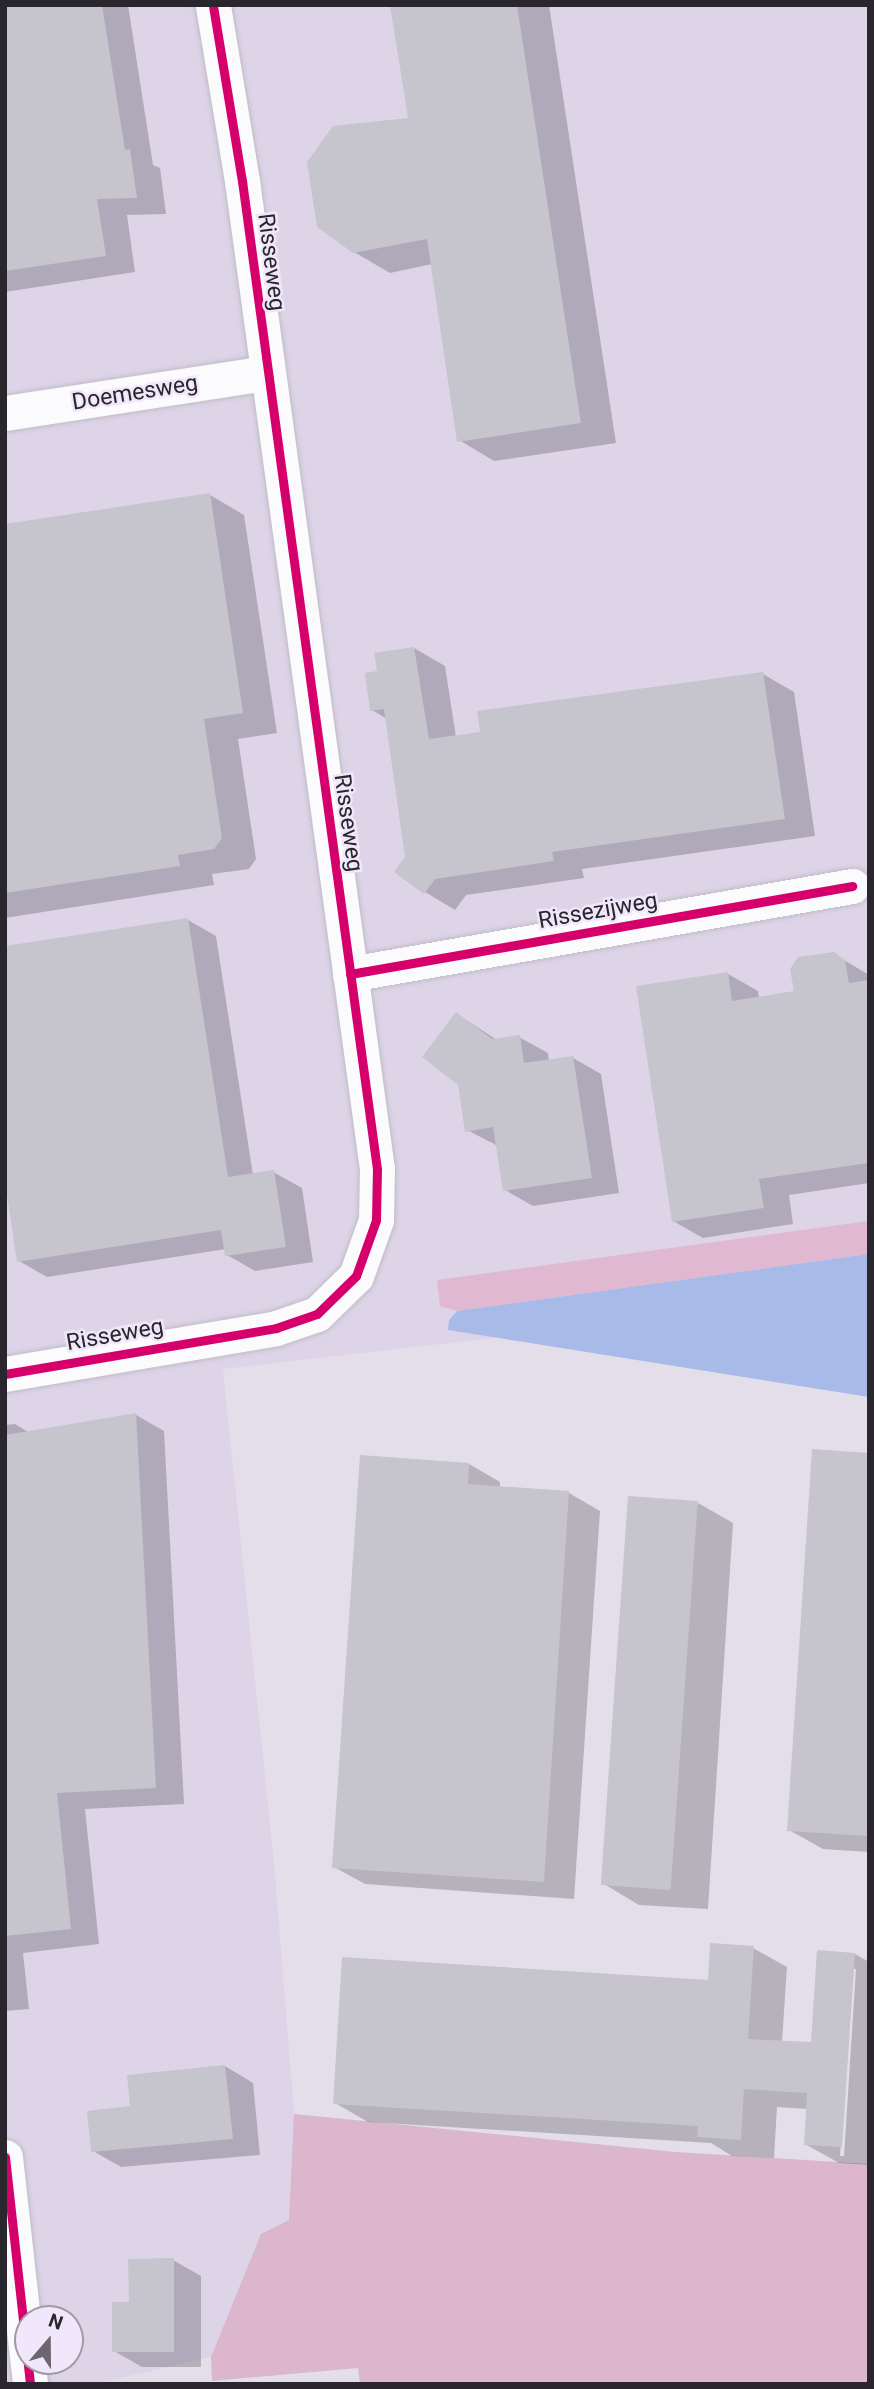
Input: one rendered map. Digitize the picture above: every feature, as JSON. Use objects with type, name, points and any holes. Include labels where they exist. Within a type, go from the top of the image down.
[{"type":"street","name":"Risseweg","points":[[5,1374],[276,1328],[317,1314],[356,1276],[376,1220],[377,1168],[265,373],[242,181],[213,5]]},
{"type":"street","name":"Doemesweg","points":[[5,413],[265,373]]},
{"type":"street","name":"Rissezijweg","points":[[350,974],[852,886]]},
{"type":"street","points":[[5,2157],[30,2384]]},
{"type":"shaded area","points":[[5,5],[869,5],[869,1295],[223,1369],[274,1864],[312,2333],[95,2384],[5,2384]]},
{"type":"shaded area","points":[[869,1221],[869,1254],[457,1311],[440,1306],[437,1280]]},
{"type":"shaded area","points":[[294,2114],[676,2152],[869,2164],[869,2384],[360,2384],[358,2368],[212,2381],[211,2357],[261,2234],[289,2220]]},
{"type":"water","points":[[869,1254],[869,1397],[448,1330],[449,1320],[457,1311]]},
{"type":"building","points":[[5,5],[102,5],[125,150],[130,149],[137,198],[97,199],[106,256],[5,271]]},
{"type":"building","points":[[390,5],[517,5],[581,423],[457,442],[427,239],[353,253],[317,227],[307,162],[333,126],[408,118]]},
{"type":"building","points":[[210,493],[243,713],[204,719],[222,838],[214,849],[178,855],[180,866],[5,893],[5,524]]},
{"type":"building","points":[[414,647],[429,739],[480,732],[477,711],[763,672],[785,819],[552,852],[554,861],[435,879],[424,894],[394,872],[405,857],[384,709],[370,711],[365,673],[377,671],[374,653]]},
{"type":"building","points":[[188,918],[228,1177],[274,1170],[286,1247],[225,1256],[221,1230],[17,1262],[5,1182],[5,946]]},
{"type":"building","points":[[834,952],[845,960],[849,983],[869,980],[869,1163],[759,1179],[764,1208],[672,1222],[636,986],[728,972],[732,1001],[794,991],[790,969],[798,957]]},
{"type":"building","points":[[456,1012],[492,1039],[520,1035],[524,1063],[573,1056],[592,1178],[503,1191],[493,1127],[465,1132],[458,1085],[422,1057]]},
{"type":"building","points":[[136,1413],[156,1788],[57,1793],[71,1929],[5,1936],[5,1435]]},
{"type":"building","points":[[812,1449],[869,1453],[869,1836],[787,1831]]},
{"type":"building","points":[[360,1455],[469,1463],[468,1484],[569,1491],[544,1882],[332,1868]]},
{"type":"building","points":[[628,1496],[698,1501],[671,1890],[601,1885]]},
{"type":"building","points":[[710,1943],[754,1946],[748,2039],[811,2042],[817,1950],[855,1953],[842,2147],[804,2145],[807,2093],[744,2089],[741,2140],[697,2137],[698,2126],[333,2104],[342,1957],[708,1980]]},
{"type":"building","points":[[225,2065],[233,2139],[91,2152],[87,2111],[130,2106],[127,2075]]},
{"type":"building","points":[[174,2258],[174,2352],[112,2352],[112,2302],[129,2302],[128,2259]]},
{"type":"cycle path","points":[[5,1374],[276,1328],[317,1314],[356,1276],[376,1220],[377,1169],[242,181],[213,5]]},
{"type":"cycle path","points":[[350,974],[852,886]]},
{"type":"cycle path","points":[[5,2157],[30,2384]]}]
